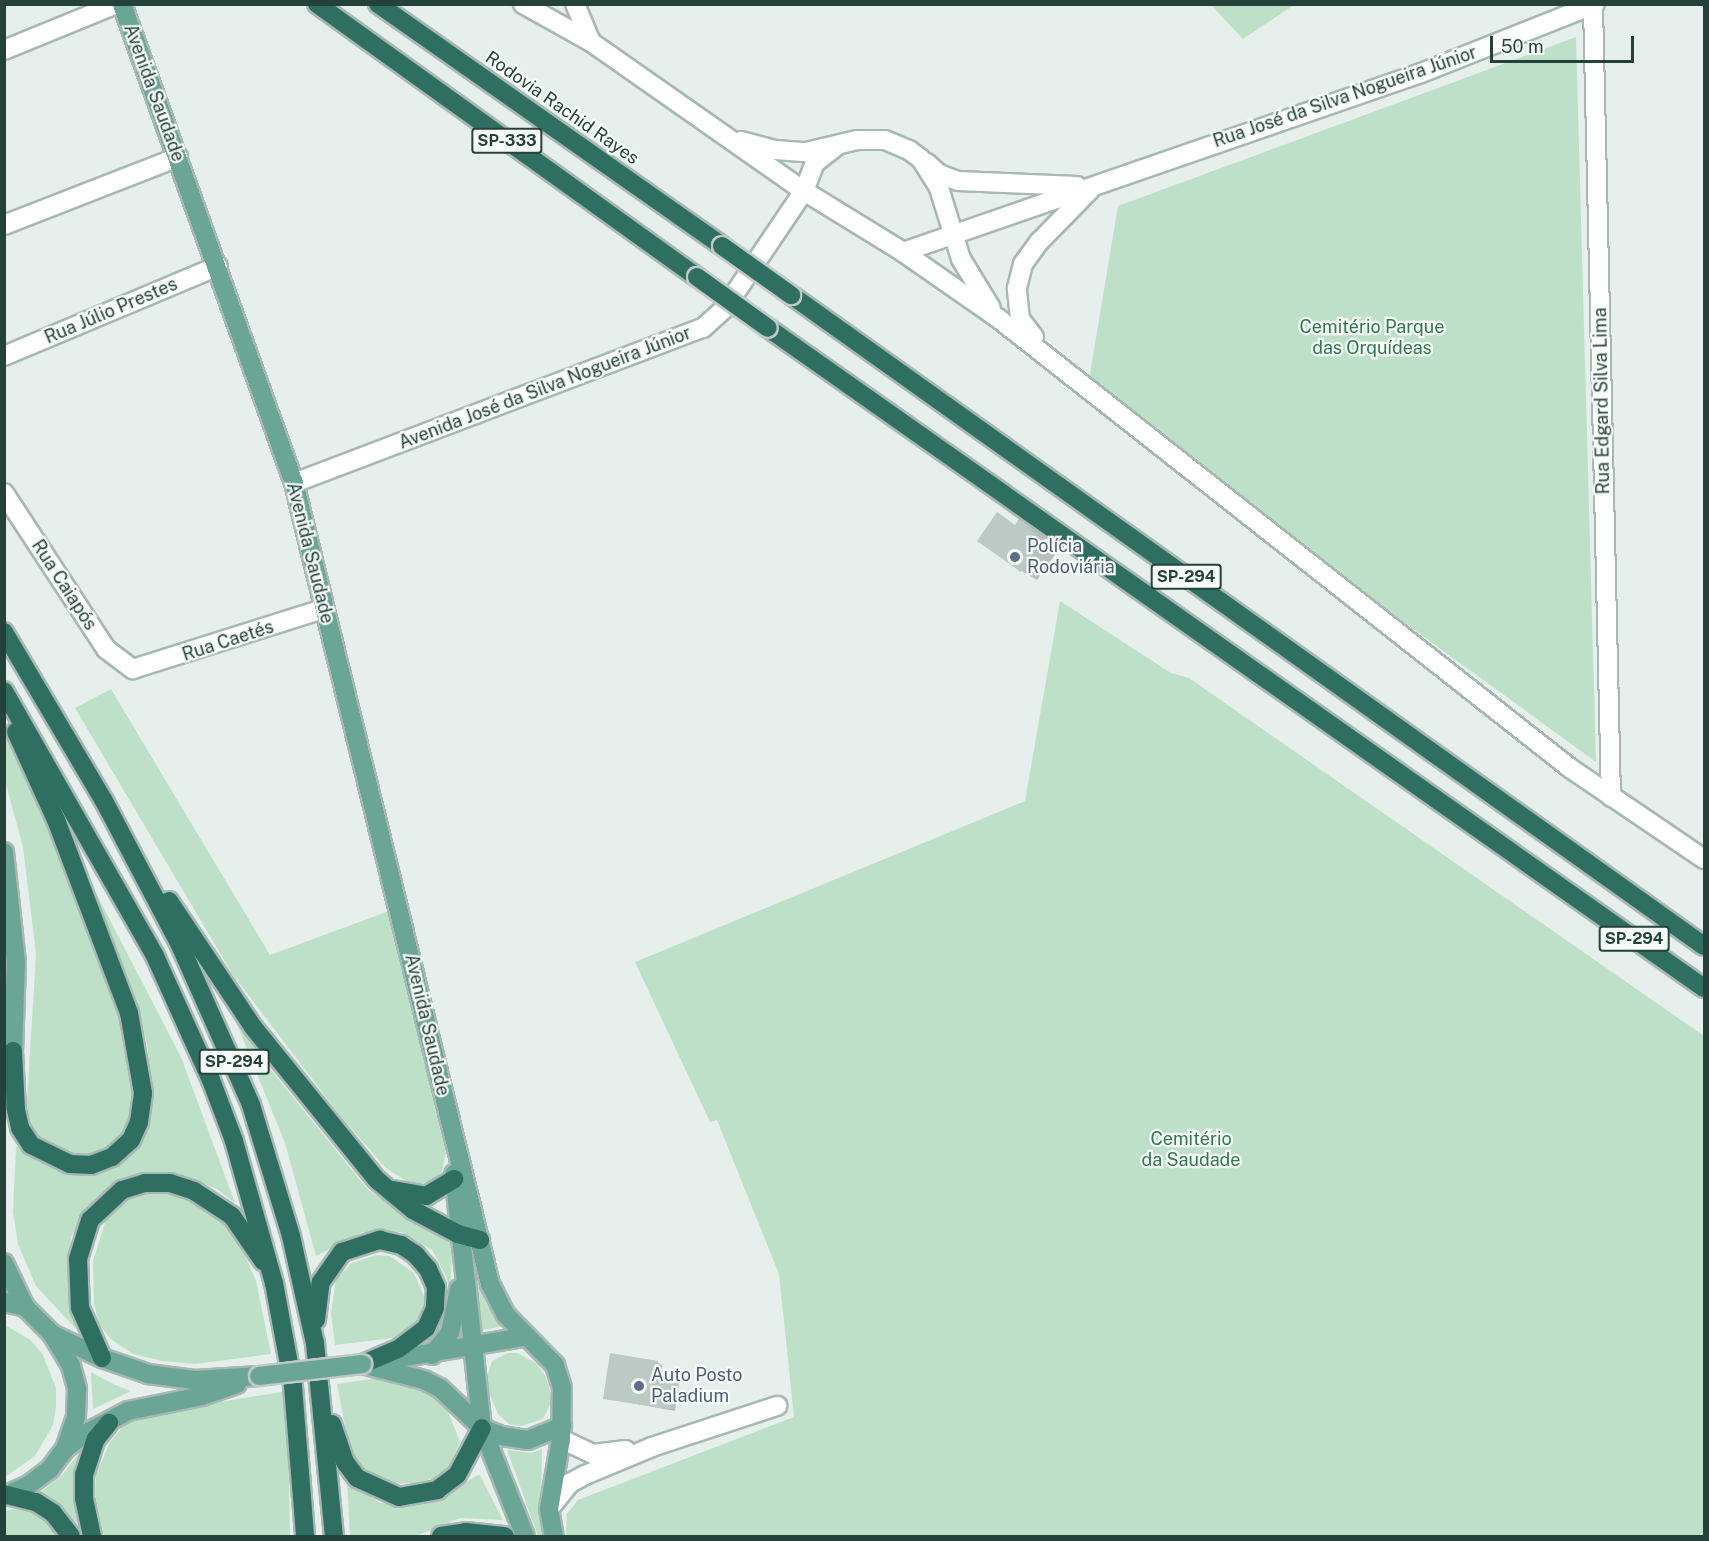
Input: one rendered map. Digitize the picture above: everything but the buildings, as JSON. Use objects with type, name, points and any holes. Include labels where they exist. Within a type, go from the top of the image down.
[{"type":"highway","name":"SP-333","points":[[317,4],[697,277]]},
{"type":"highway","name":"Rodovia Rachid Rayes","points":[[378,4],[722,246]]},
{"type":"highway","name":"SP-294","points":[[722,246],[1704,946]]},
{"type":"highway","name":"SP-294","points":[[697,277],[1704,988]]},
{"type":"highway","name":"SP-294","points":[[4,632],[104,801],[204,993],[251,1105],[291,1236],[315,1343],[322,1395],[334,1536]]},
{"type":"highway","name":"SP-294","points":[[4,691],[123,896],[184,1018],[234,1141],[274,1283],[293,1386],[302,1475],[305,1536]]},
{"type":"highway","points":[[4,706],[56,820],[129,1013],[143,1093],[140,1122],[130,1140],[112,1157],[91,1165],[70,1164],[31,1145],[20,1128],[16,1110],[13,1051]]},
{"type":"highway","points":[[104,801],[253,1026],[377,1180],[413,1210],[458,1234],[480,1240]]},
{"type":"highway","points":[[377,1180],[400,1194],[426,1196],[454,1179]]},
{"type":"highway","points":[[102,1358],[80,1308],[78,1259],[90,1220],[122,1190],[146,1183],[170,1184],[215,1203],[249,1239],[274,1283]]},
{"type":"highway","points":[[315,1343],[316,1301],[330,1265],[342,1252],[361,1244],[380,1240],[401,1245],[428,1269],[436,1287],[435,1308],[426,1328],[412,1341],[362,1364]]},
{"type":"highway","points":[[322,1395],[345,1462],[371,1487],[399,1497],[437,1490],[457,1475],[482,1428]]},
{"type":"highway","points":[[92,1536],[84,1498],[84,1475],[96,1439],[109,1423]]},
{"type":"highway","points":[[298,1536],[302,1475]]},
{"type":"highway","points":[[6,1496],[36,1502],[53,1513],[71,1536]]},
{"type":"highway","points":[[441,1536],[466,1532],[505,1536]]},
{"type":"main road","name":"Avenida Saudade","points":[[119,4],[218,266],[294,483],[324,609],[387,848],[449,1117]]},
{"type":"main road","points":[[4,852],[16,962],[13,1051],[4,1101]]},
{"type":"main road","points":[[449,1117],[458,1234],[474,1344],[474,1384],[482,1428],[525,1536]]},
{"type":"main road","points":[[449,1117],[496,1299],[524,1337],[544,1350],[555,1365],[562,1388],[561,1432],[549,1509],[554,1536]]},
{"type":"main road","points":[[4,1263],[25,1307],[52,1334],[71,1366],[77,1389],[76,1417],[65,1449]]},
{"type":"main road","points":[[432,1355],[450,1333],[462,1265]]},
{"type":"main road","points":[[4,1302],[25,1307]]},
{"type":"main road","points":[[52,1334],[102,1358],[175,1378],[259,1376],[362,1364],[432,1355],[474,1344],[524,1337]]},
{"type":"main road","points":[[362,1364],[424,1380],[440,1388],[482,1428],[528,1440],[561,1432]]},
{"type":"main road","points":[[6,1496],[50,1469],[65,1449],[83,1435],[146,1405],[202,1396],[259,1376]]},
{"type":"street","points":[[4,50],[119,4]]},
{"type":"street","points":[[523,4],[591,42],[804,191],[903,252],[999,319],[1047,354],[1611,797],[1704,859]]},
{"type":"street","points":[[575,4],[591,42]]},
{"type":"street","name":"Rua José da Silva Nogueira Júnior","points":[[903,252],[1421,73],[1594,5]]},
{"type":"street","name":"Rua Edgard Silva Lima","points":[[1594,5],[1611,797]]},
{"type":"street","name":"Rua José da Silva Nogueira Júnior","points":[[731,138],[775,150],[806,152],[857,140],[885,140],[921,159],[939,174],[958,181],[1094,186]]},
{"type":"street","name":"Avenida José da Silva Nogueira Júnior","points":[[294,483],[703,328],[725,308],[804,191],[814,163],[837,146]]},
{"type":"street","points":[[4,225],[178,157]]},
{"type":"street","points":[[921,159],[939,188],[961,259],[999,319]]},
{"type":"street","points":[[1047,354],[1020,319],[1017,288],[1023,264],[1040,241],[1094,186]]},
{"type":"street","name":"Rua Júlio Prestes","points":[[4,356],[218,266]]},
{"type":"street","name":"Rua Caiapós","points":[[4,493],[106,649],[133,669]]},
{"type":"street","name":"Rua Caetés","points":[[133,669],[324,609]]},
{"type":"street","points":[[549,1509],[570,1483],[652,1447],[777,1406]]},
{"type":"street","points":[[561,1432],[593,1454],[652,1447]]},
{"type":"green space","points":[[1211,5],[1294,5],[1243,39]]},
{"type":"green space","name":"Cemitério Parque das Orquídeas","points":[[1576,37],[1596,762],[1087,392],[1118,206]]},
{"type":"green space","name":"Cemitério da Saudade","points":[[1060,601],[1171,673],[1189,678],[1704,1036],[1704,1536],[566,1536],[567,1514],[578,1500],[794,1417],[779,1274],[717,1120],[710,1122],[635,962],[1025,801]]},
{"type":"green space","points":[[111,689],[270,955],[389,911],[446,1152],[442,1172],[435,1180],[412,1185],[386,1168],[342,1118],[233,975],[75,708]]},
{"type":"green space","points":[[4,727],[38,798],[123,1022],[134,1083],[133,1109],[125,1131],[113,1146],[98,1154],[64,1155],[50,1148],[36,1136],[26,1118],[36,954],[23,847],[5,781]]},
{"type":"green space","points":[[85,872],[181,1057],[235,1203],[217,1189],[174,1173],[133,1176],[98,1197],[71,1237],[69,1292],[76,1329],[36,1286],[18,1244],[13,1212],[16,1146],[62,1172],[96,1174],[111,1168],[144,1140],[153,1098],[147,1044],[136,1000]]},
{"type":"green space","points":[[232,1012],[271,1070],[368,1190],[452,1245],[450,1300],[447,1278],[432,1250],[401,1232],[363,1232],[316,1256],[285,1143]]},
{"type":"green space","points":[[167,1191],[183,1194],[217,1216],[241,1246],[256,1281],[271,1354],[195,1364],[162,1361],[133,1354],[112,1340],[100,1326],[94,1304],[93,1261],[106,1220],[119,1204],[135,1196]]},
{"type":"green space","points":[[470,1252],[486,1303],[504,1326],[478,1331]]},
{"type":"green space","points":[[376,1255],[390,1256],[414,1273],[425,1299],[422,1317],[401,1337],[335,1345],[331,1313],[336,1279],[352,1263]]},
{"type":"green space","points":[[5,1325],[29,1339],[42,1353],[56,1388],[56,1407],[53,1425],[35,1456],[5,1477]]},
{"type":"green space","points":[[508,1353],[518,1353],[537,1364],[546,1377],[553,1399],[543,1419],[521,1426],[509,1424],[498,1414],[485,1383],[492,1361]]},
{"type":"green space","points":[[91,1372],[113,1384],[131,1391],[93,1409]]},
{"type":"green space","points":[[378,1378],[417,1385],[446,1406],[460,1442],[448,1468],[436,1477],[420,1483],[385,1484],[359,1466],[350,1452],[337,1384]]},
{"type":"green space","points":[[287,1391],[290,1536],[104,1536],[95,1494],[96,1475],[110,1442],[124,1425],[159,1412]]},
{"type":"green space","points":[[86,1444],[75,1481],[83,1528],[41,1492],[63,1474]]},
{"type":"green space","points":[[542,1449],[541,1513],[545,1536],[538,1536],[507,1450],[532,1453]]},
{"type":"green space","points":[[479,1474],[503,1520],[460,1518],[416,1536],[350,1536],[347,1481],[380,1503],[411,1506],[447,1495]]},
{"type":"green space","points":[[14,1509],[41,1515],[59,1536],[5,1536],[4,1511]]},
{"type":"place","name":"Polícia Rodoviária","points":[[1015,557]]},
{"type":"place","name":"Auto Posto Paladium","points":[[639,1386]]}]
